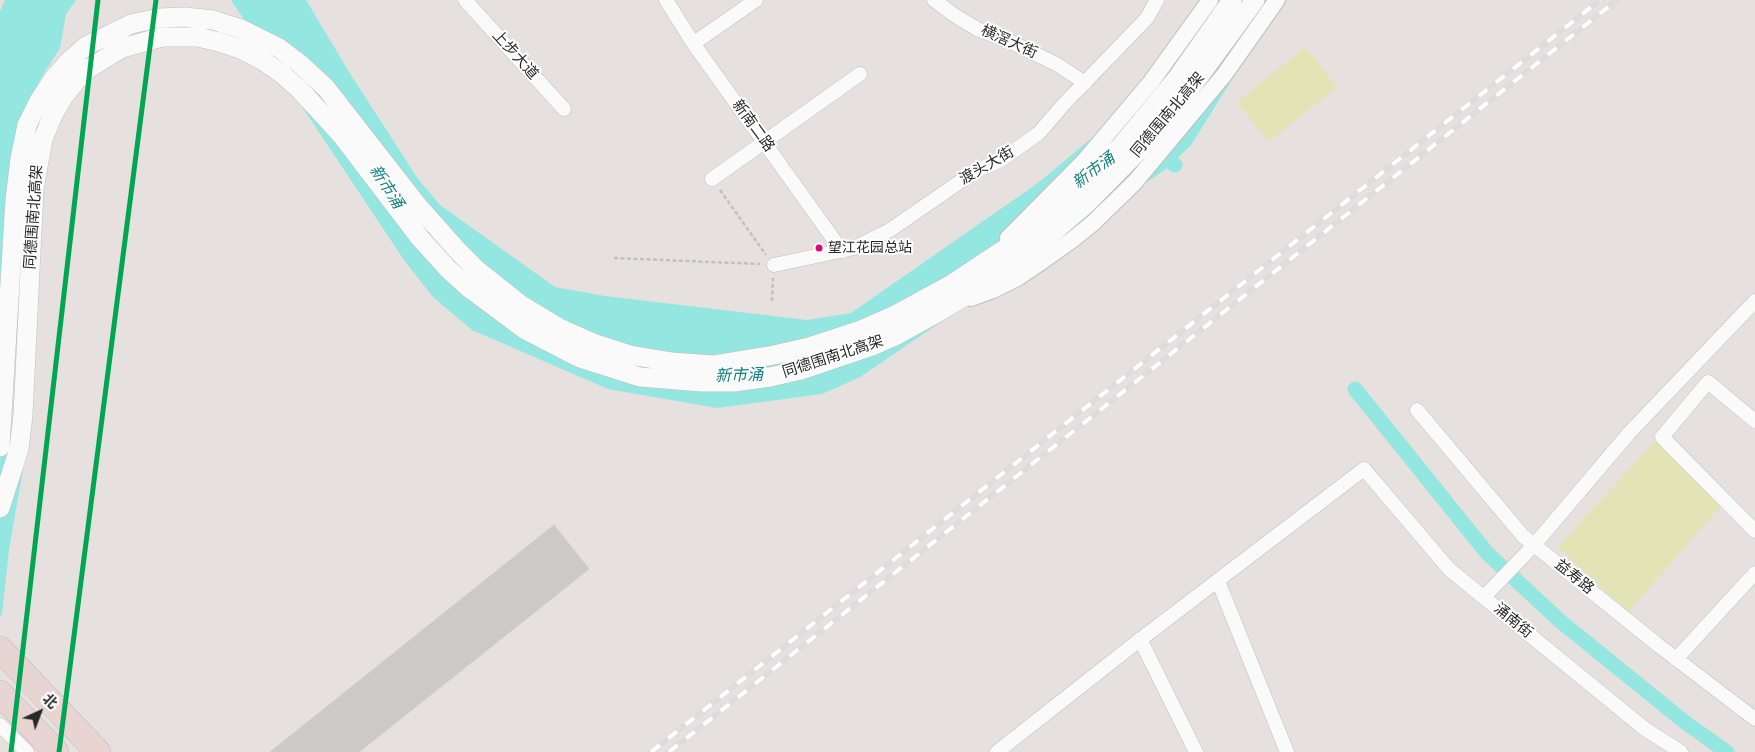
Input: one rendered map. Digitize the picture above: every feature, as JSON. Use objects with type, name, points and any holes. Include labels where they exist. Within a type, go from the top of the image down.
[{"type":"highway","points":[[0,649],[98,752]]},
{"type":"highway","points":[[0,694],[56,752]]},
{"type":"main road","name":"同德围南北高架","points":[[0,447],[16,200],[20,159],[27,125],[39,100],[54,78],[69,61],[86,46],[131,24],[160,18],[185,17],[213,20],[241,29],[279,48],[326,88],[437,228],[477,270],[521,305],[559,328],[593,343],[630,355],[672,362],[713,365],[809,347],[861,330],[893,316],[976,269],[1005,249],[1051,212],[1120,147],[1178,77],[1232,0]]},
{"type":"main road","name":"同德围南北高架","points":[[0,508],[19,449],[23,415],[34,189],[43,139],[64,96],[88,69],[122,48],[153,39],[179,36],[198,37],[219,42],[249,53],[282,74],[300,90],[343,137],[420,238],[469,288],[524,329],[580,358],[640,377],[686,382],[734,382],[770,377],[800,370],[872,346],[944,309],[1024,258],[1122,170],[1176,108],[1255,0]]},
{"type":"street","name":"上步大道","points":[[465,0],[564,109]]},
{"type":"street","name":"新南二路","points":[[666,0],[694,43],[842,251]]},
{"type":"street","points":[[694,43],[756,0]]},
{"type":"street","name":"横滘大街","points":[[934,0],[979,30],[1011,42],[1058,65],[1085,83]]},
{"type":"street","name":"渡头大街","points":[[774,265],[854,248],[890,230],[974,172],[1001,160],[1039,133],[1147,18],[1157,0]]},
{"type":"street","points":[[976,269],[1086,159],[1151,82],[1210,0]]},
{"type":"street","points":[[944,309],[993,290],[1018,277],[1072,240],[1093,223],[1135,182],[1164,149],[1224,74],[1277,0]]},
{"type":"street","points":[[712,179],[860,74]]},
{"type":"street","points":[[1484,597],[1534,545],[1630,432],[1755,302]]},
{"type":"street","points":[[1755,421],[1708,382],[1662,437],[1755,531]]},
{"type":"street","name":"益寿路","points":[[1417,410],[1523,536],[1676,659],[1755,719]]},
{"type":"street","name":"涌南街","points":[[1218,581],[1364,469],[1449,569],[1645,729],[1681,752]]},
{"type":"street","points":[[1676,659],[1755,573]]},
{"type":"street","points":[[997,752],[1140,639],[1218,581],[1288,752]]},
{"type":"street","points":[[1140,639],[1196,752]]},
{"type":"street","points":[[0,725],[26,752]]},
{"type":"path","points":[[712,179],[774,265],[772,301]]},
{"type":"path","points":[[614,258],[774,265]]},
{"type":"green space","points":[[1305,47],[1337,87],[1269,142],[1237,102]]},
{"type":"green space","points":[[1657,439],[1723,504],[1628,612],[1558,547]]},
{"type":"water","points":[[5,0],[76,0],[66,14],[60,48],[41,78],[21,122],[0,302],[0,11]]},
{"type":"water","name":"新市涌","points":[[231,0],[306,0],[351,75],[418,179],[440,205],[555,287],[605,296],[807,320],[851,313],[1038,183],[1123,112],[1200,0],[1282,0],[1191,145],[1166,169],[860,377],[822,394],[717,408],[608,389],[472,330],[433,297],[404,260]]},
{"type":"water","points":[[0,432],[29,435],[9,550],[0,618]]},
{"type":"building","points":[[554,525],[589,569],[359,752],[270,752]]},
{"type":"waterway","points":[[1156,149],[1175,165]]},
{"type":"waterway","points":[[1355,389],[1487,553],[1560,621],[1686,723],[1727,752]]},
{"type":"railway","points":[[651,752],[1600,0]]},
{"type":"railway","points":[[669,752],[1617,0]]},
{"type":"transit line","points":[[11,752],[98,0]]},
{"type":"transit line","points":[[59,752],[156,0]]},
{"type":"place","name":"望江花园总站","points":[[819,248]]}]
